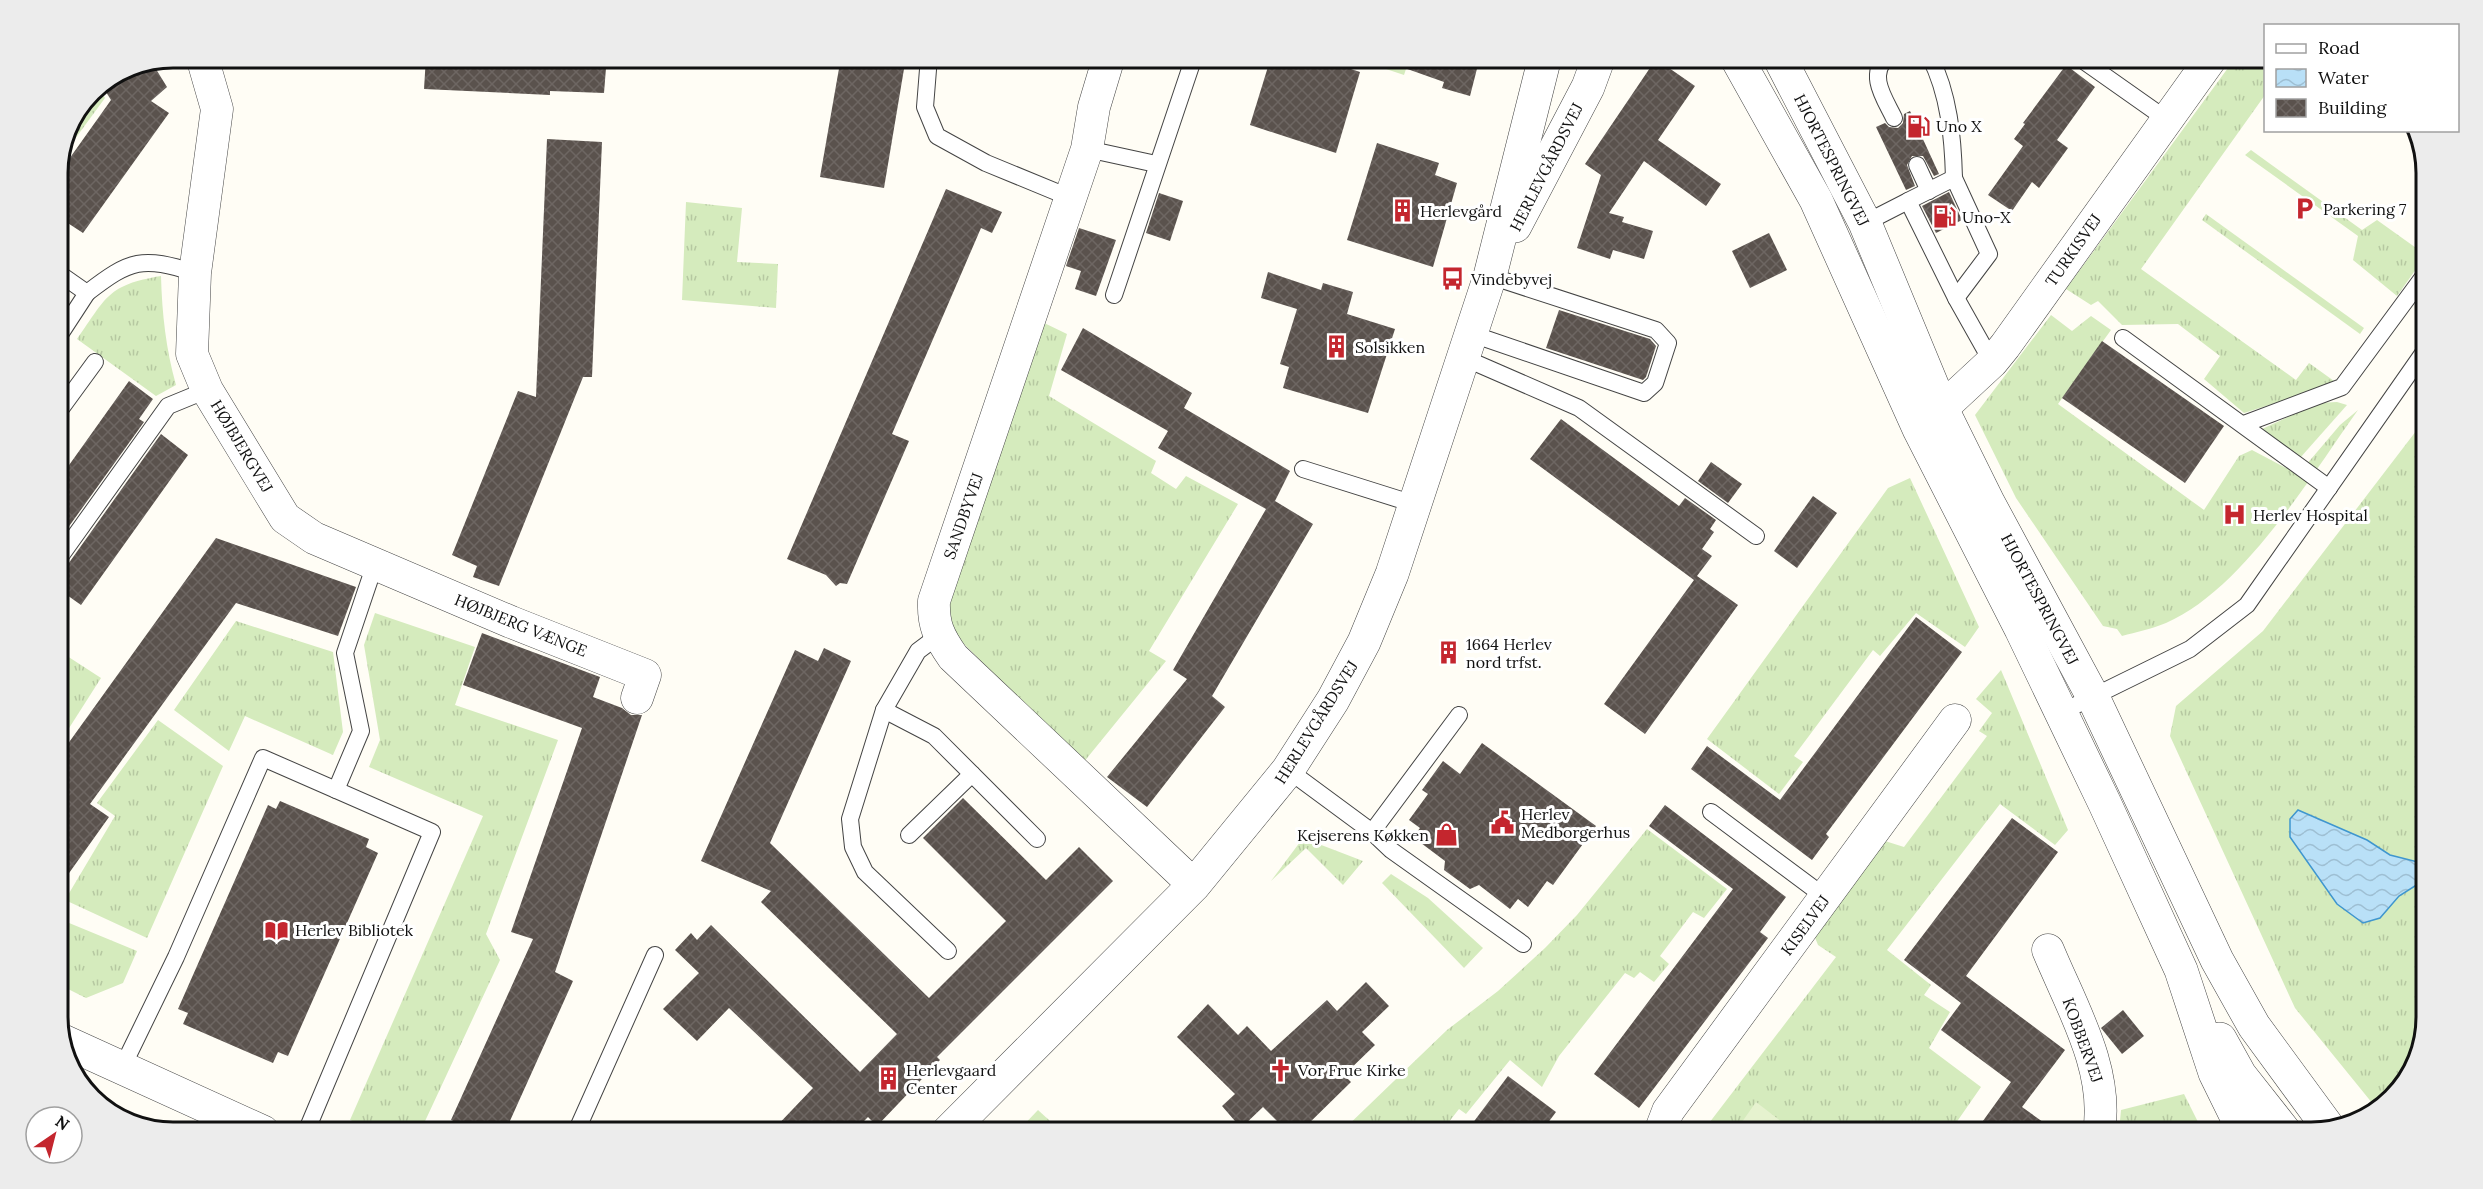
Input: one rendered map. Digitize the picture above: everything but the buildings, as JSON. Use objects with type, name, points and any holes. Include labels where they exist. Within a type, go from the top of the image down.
[{"type":"street","name":"HØJBJERGVEJ","points":[[205,68],[217,109],[195,273],[192,354],[207,390],[285,518],[314,538],[375,564]]},
{"type":"street","name":"SANDBYVEJ","points":[[1106,68],[1094,107],[1087,149],[934,601],[933,620],[938,636],[953,657],[1194,885]]},
{"type":"street","name":"HERLEVGÅRDSVEJ","points":[[958,1122],[1194,885],[1288,770],[1333,700],[1364,642],[1392,574],[1490,276],[1542,68]]},
{"type":"street","points":[[1545,169],[1566,68]]},
{"type":"street","name":"HERLEVGÅRDSVEJ","points":[[1490,276],[1588,87],[1595,68]]},
{"type":"street","name":"HJORTESPRINGVEJ","points":[[1743,68],[1931,419],[2061,712],[2181,970],[2215,1073],[2239,1122]]},
{"type":"street","name":"HJORTESPRINGVEJ","points":[[1785,68],[1865,223],[1931,419],[1988,502],[2092,697],[2217,960],[2254,1026],[2324,1121]]},
{"type":"street","points":[[1805,68],[1865,223]]},
{"type":"street","name":"TURKISVEJ","points":[[1931,419],[1992,362],[2204,68]]},
{"type":"street","name":"HØJBJERG VÆNGE","points":[[375,564],[645,675],[637,698]]},
{"type":"street","name":"KISELVEJ","points":[[1664,1122],[1668,1111],[1955,720]]},
{"type":"street","name":"KOBBERVEJ","points":[[2049,950],[2099,1074],[2103,1108],[2101,1122]]},
{"type":"street","points":[[2181,970],[2240,1075],[2276,1122]]},
{"type":"street","points":[[72,1045],[241,1122]]},
{"type":"lane","points":[[928,68],[925,107],[937,136],[986,163],[1071,198]]},
{"type":"lane","points":[[1114,295],[1156,164],[1190,68]]},
{"type":"lane","points":[[1879,68],[1876,78],[1894,118]]},
{"type":"lane","points":[[1936,68],[1953,134],[1954,178],[1989,254],[1956,298]]},
{"type":"lane","points":[[2094,68],[2166,119]]},
{"type":"lane","points":[[1087,149],[1156,164]]},
{"type":"lane","points":[[1917,165],[1929,191]]},
{"type":"lane","points":[[1865,223],[1954,178]]},
{"type":"lane","points":[[1908,201],[1956,298],[1992,362]]},
{"type":"lane","points":[[68,322],[87,293],[117,270],[138,263],[161,262],[195,273]]},
{"type":"lane","points":[[1466,345],[1644,393],[1655,383],[1668,343],[1656,330],[1490,276]]},
{"type":"lane","points":[[68,280],[87,293]]},
{"type":"lane","points":[[2244,424],[2342,387],[2415,288]]},
{"type":"lane","points":[[2123,338],[2329,488]]},
{"type":"lane","points":[[1466,345],[1579,408],[1756,536]]},
{"type":"lane","points":[[68,399],[95,362]]},
{"type":"lane","points":[[2061,712],[2190,649],[2247,605],[2415,364]]},
{"type":"lane","points":[[68,546],[168,406],[207,390]]},
{"type":"lane","points":[[1303,469],[1414,504]]},
{"type":"lane","points":[[336,790],[361,731],[345,653],[375,564]]},
{"type":"lane","points":[[938,636],[918,651],[884,710],[850,819],[853,847],[865,872],[948,951]]},
{"type":"lane","points":[[884,710],[934,736],[1036,839]]},
{"type":"lane","points":[[1372,832],[1459,715]]},
{"type":"lane","points":[[122,1068],[176,957],[263,758],[432,832],[310,1122]]},
{"type":"lane","points":[[1288,770],[1372,832],[1391,850],[1522,944]]},
{"type":"lane","points":[[909,835],[972,774]]},
{"type":"lane","points":[[1711,812],[1825,897]]},
{"type":"lane","points":[[580,1122],[655,955]]},
{"type":"green space","points":[[1383,68],[1406,68],[1404,75]]},
{"type":"green space","points":[[2228,68],[2264,68],[2264,96],[2141,269],[2296,380],[2309,363],[2334,381],[2316,390],[2244,413],[2204,379],[2220,356],[2178,324],[2122,325],[2098,301],[2091,305],[2066,289]]},
{"type":"green space","points":[[103,94],[105,98],[72,143],[85,114]]},
{"type":"green space","points":[[2251,150],[2362,230],[2377,220],[2415,247],[2415,270],[2397,296],[2353,260],[2358,236],[2245,155]]},
{"type":"green space","points":[[686,202],[742,208],[737,262],[778,264],[776,308],[682,300]]},
{"type":"green space","points":[[2206,214],[2364,328],[2360,334],[2202,220]]},
{"type":"green space","points":[[161,276],[165,331],[176,385],[156,396],[77,339],[110,295],[129,284]]},
{"type":"green space","points":[[2051,315],[2072,331],[2091,316],[2111,330],[2058,404],[2204,510],[2239,456],[2252,450],[2286,468],[2306,465],[2340,425],[2358,410],[2296,498],[2248,559],[2222,585],[2194,607],[2155,627],[2122,636],[2117,629],[2103,626],[2016,498],[1975,415]]},
{"type":"green space","points":[[1038,320],[1067,334],[1049,396],[1156,461],[1151,473],[1176,489],[1186,476],[1238,504],[1149,651],[1166,661],[1083,763],[953,633],[945,612]]},
{"type":"green space","points":[[2337,402],[2347,405],[2300,458],[2262,429],[2318,403]]},
{"type":"green space","points":[[2415,432],[2416,1016],[2410,1050],[2398,1075],[2371,1102],[2295,1008],[2170,736],[2176,706],[2263,631]]},
{"type":"green space","points":[[1910,478],[1979,627],[1965,647],[1916,613],[1880,656],[1873,650],[1794,756],[1803,762],[1779,794],[1707,739],[1888,488]]},
{"type":"green space","points":[[375,613],[475,647],[455,705],[558,740],[486,934],[500,960],[425,1122],[355,1122],[350,1120],[483,816],[369,767],[380,740],[364,645]]},
{"type":"green space","points":[[236,621],[333,652],[343,732],[333,755],[245,716],[229,751],[174,710]]},
{"type":"green space","points":[[68,657],[101,678],[68,730]]},
{"type":"green space","points":[[2001,670],[2068,830],[2055,845],[2000,804],[1887,950],[1931,985],[1924,995],[1950,1012],[1929,1048],[1981,1087],[1957,1122],[1710,1122],[1836,957],[1818,945],[1814,935],[1885,841],[1904,847],[1987,736],[1979,731],[1992,713],[1976,699]]},
{"type":"green space","points":[[158,720],[223,766],[147,938],[68,901],[68,895],[115,816],[97,803]]},
{"type":"green space","points":[[1647,829],[1727,889],[1704,918],[1693,912],[1660,956],[1669,964],[1654,982],[1640,972],[1634,978],[1625,973],[1559,1056],[1542,1087],[1510,1060],[1466,1114],[1459,1109],[1449,1122],[1351,1122],[1447,1030],[1498,991],[1577,915]]},
{"type":"green space","points":[[1303,838],[1363,861],[1343,885],[1306,848],[1271,881]]},
{"type":"green space","points":[[1391,874],[1428,898],[1483,948],[1464,968],[1382,883]]},
{"type":"green space","points":[[68,923],[137,951],[123,983],[86,998],[68,989]]},
{"type":"green space","points":[[2184,1094],[2198,1122],[2120,1122],[2121,1110]]},
{"type":"green space","points":[[1756,1102],[1782,1122],[1742,1122]]},
{"type":"green space","points":[[1038,1110],[1051,1122],[1027,1122]]},
{"type":"water","points":[[2298,810],[2367,840],[2390,855],[2416,861],[2416,885],[2399,896],[2380,918],[2363,923],[2337,904],[2290,837],[2290,819]]},
{"type":"place","name":"Uno X","points":[[1918,126]]},
{"type":"place","name":"Parkering 7","points":[[2305,209]]},
{"type":"place","name":"Herlevgård","points":[[1402,211]]},
{"type":"place","name":"Uno-X","points":[[1944,217]]},
{"type":"place","name":"Vindebyvej","points":[[1453,279]]},
{"type":"place","name":"Solsikken","points":[[1337,347]]},
{"type":"place","name":"Herlev Hospital","points":[[2235,515]]},
{"type":"place","name":"1664 Herlev nord trfst.","points":[[1448,653]]},
{"type":"place","name":"Herlev Medborgerhus","points":[[1503,823]]},
{"type":"place","name":"Kejserens Køkken","points":[[1447,835]]},
{"type":"place","name":"Herlev Bibliotek","points":[[277,930]]},
{"type":"place","name":"Vor Frue Kirke","points":[[1280,1070]]},
{"type":"place","name":"Herlevgaard Center","points":[[888,1079]]}]
